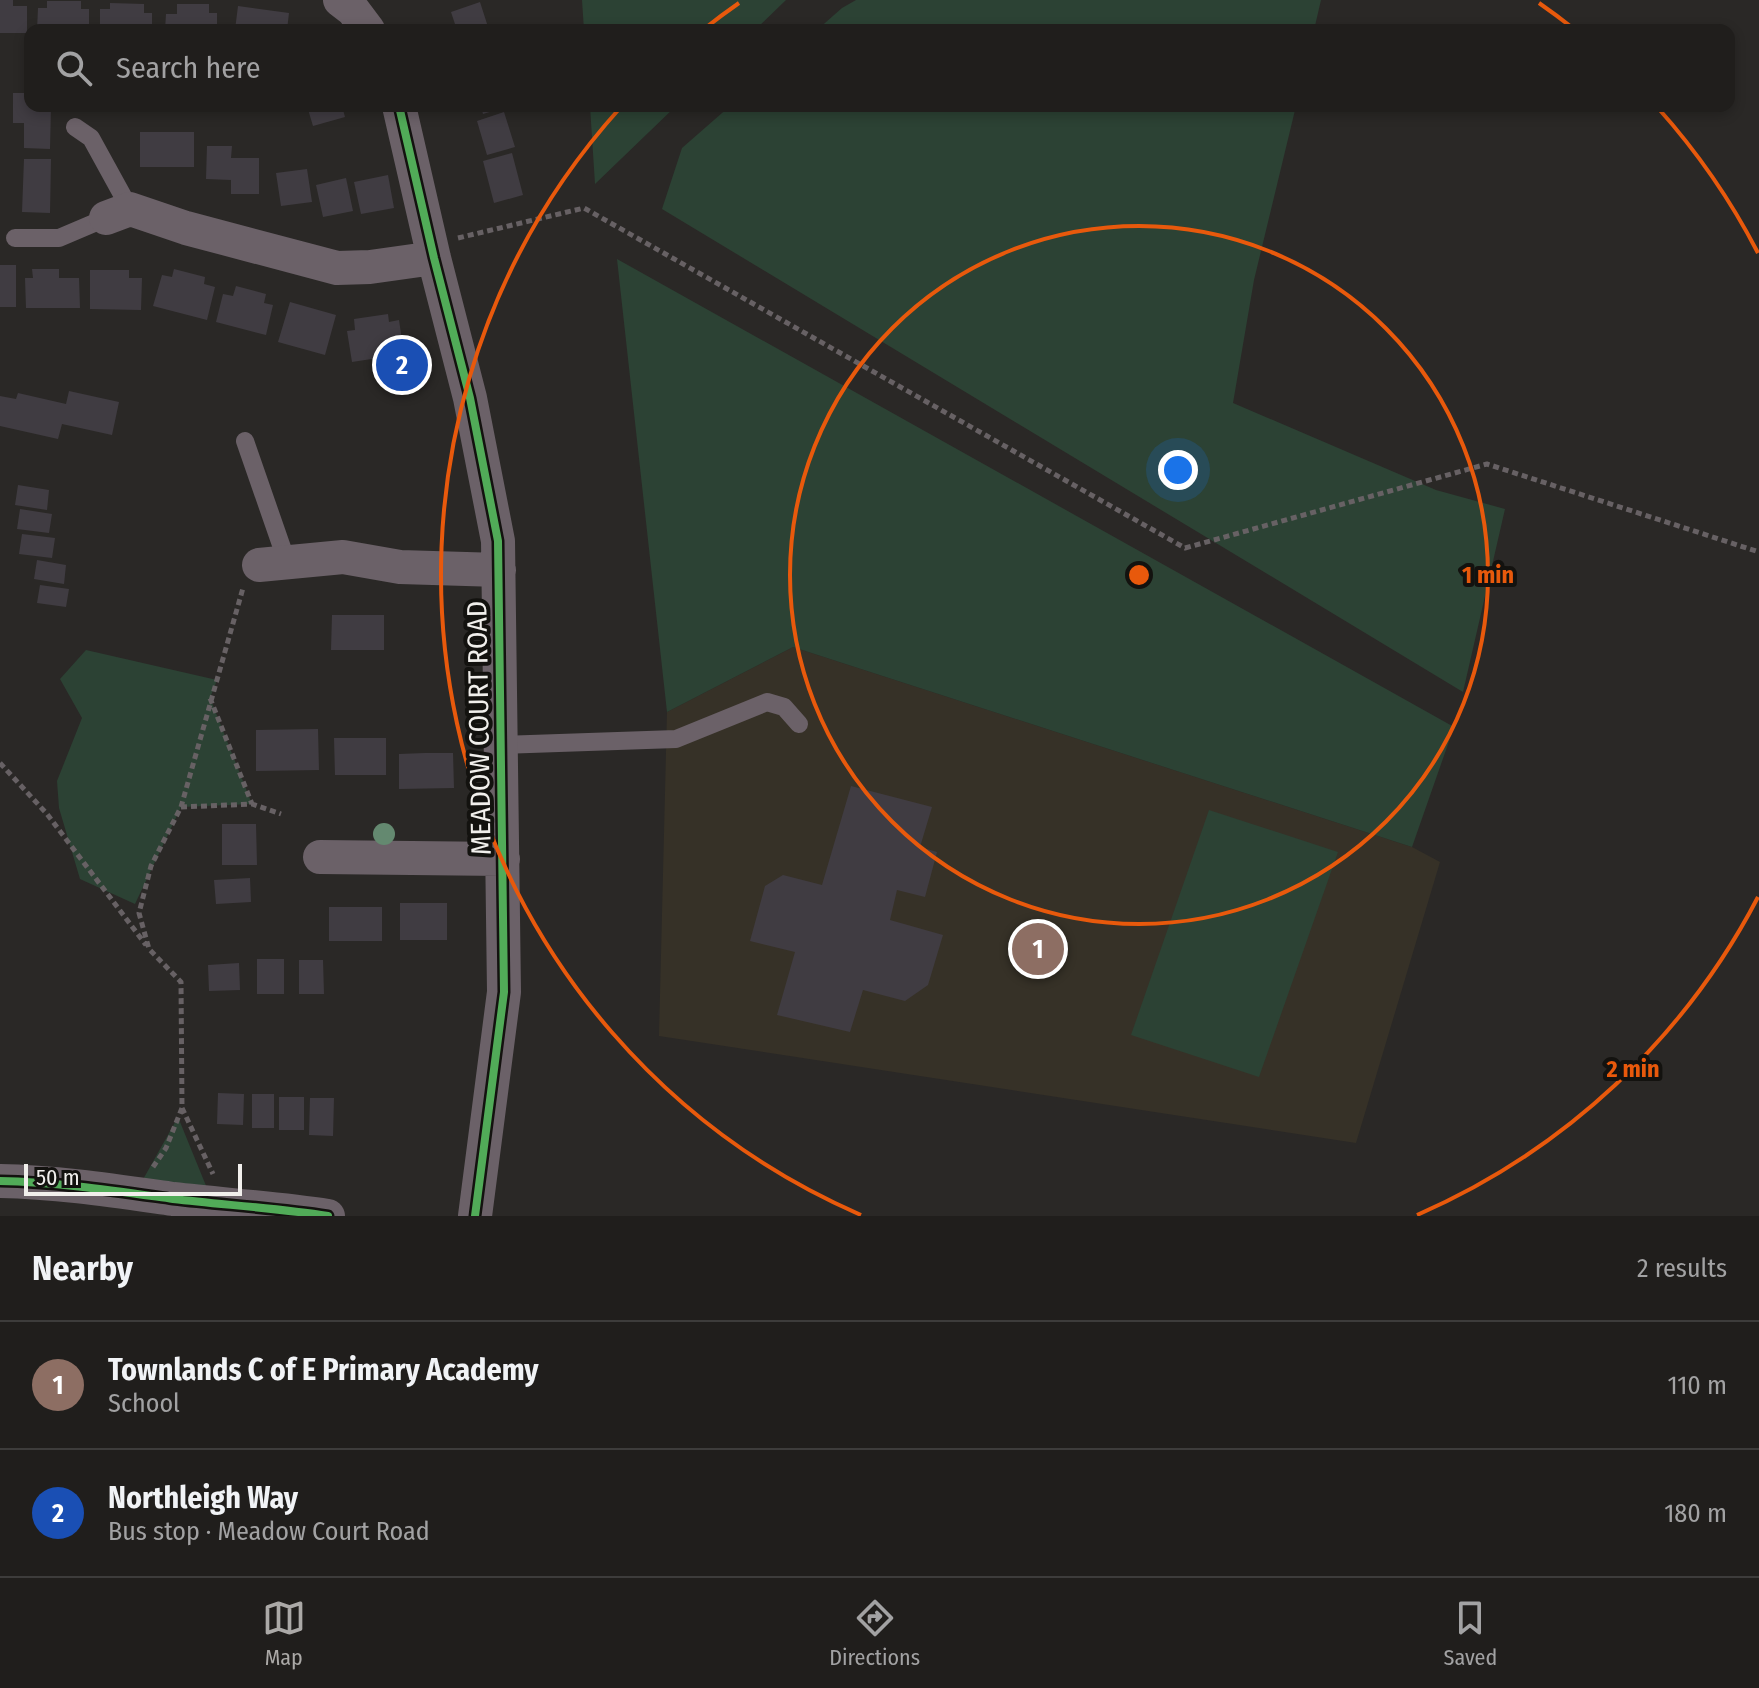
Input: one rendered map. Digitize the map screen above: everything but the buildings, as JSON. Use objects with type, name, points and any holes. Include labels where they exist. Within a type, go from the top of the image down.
[{"type":"street","points":[[340,0],[364,24]]},
{"type":"street","name":"MEADOW COURT ROAD","points":[[400,112],[470,398],[498,541],[504,992],[475,1216]]},
{"type":"street","points":[[118,214],[186,228],[332,267],[370,267],[432,251]]},
{"type":"street","points":[[273,564],[343,557],[400,567],[499,570]]},
{"type":"street","points":[[320,857],[503,859]]},
{"type":"street","points":[[0,1181],[39,1182],[273,1207],[328,1216]]},
{"type":"lane","points":[[15,238],[59,238],[118,214],[91,138],[75,127]]},
{"type":"lane","points":[[245,441],[273,564]]},
{"type":"lane","points":[[502,745],[676,739],[767,702],[784,707],[799,724]]},
{"type":"path","points":[[432,251],[584,208],[1185,548],[1487,464],[1759,552]]},
{"type":"path","points":[[149,949],[139,913],[151,866],[181,807],[247,575],[273,564]]},
{"type":"path","points":[[210,698],[252,804]]},
{"type":"path","points":[[0,763],[47,814],[149,949],[181,982],[182,1108],[166,1148],[134,1194]]},
{"type":"path","points":[[181,807],[252,804],[281,814]]},
{"type":"path","points":[[182,1108],[227,1204]]},
{"type":"shaded area","points":[[793,647],[1412,847],[1440,862],[1356,1143],[659,1036],[667,712]]},
{"type":"green space","points":[[582,0],[786,0],[761,24],[584,24]]},
{"type":"green space","points":[[856,0],[1321,0],[1315,24],[824,24]]},
{"type":"green space","points":[[590,112],[670,112],[595,184]]},
{"type":"green space","points":[[723,112],[1295,112],[1254,280],[1233,403],[1436,490],[1505,509],[1463,692],[662,209],[682,148]]},
{"type":"green space","points":[[617,259],[1454,727],[1412,847],[793,647],[667,712]]},
{"type":"green space","points":[[86,650],[217,680],[210,698],[252,804],[181,807],[135,904],[80,879],[59,808],[57,781],[82,718],[60,679]]},
{"type":"green space","points":[[1209,810],[1338,852],[1259,1077],[1131,1035]]},
{"type":"green space","points":[[178,1117],[211,1198],[136,1192]]},
{"type":"cycle path","points":[[400,112],[470,398],[498,541],[504,992],[475,1216]]},
{"type":"cycle path","points":[[0,1181],[65,1185],[328,1216]]},
{"type":"place","name":"Northleigh Way","points":[[402,365]]},
{"type":"place","name":"Townlands C of E Primary Academy","points":[[1038,949]]}]
